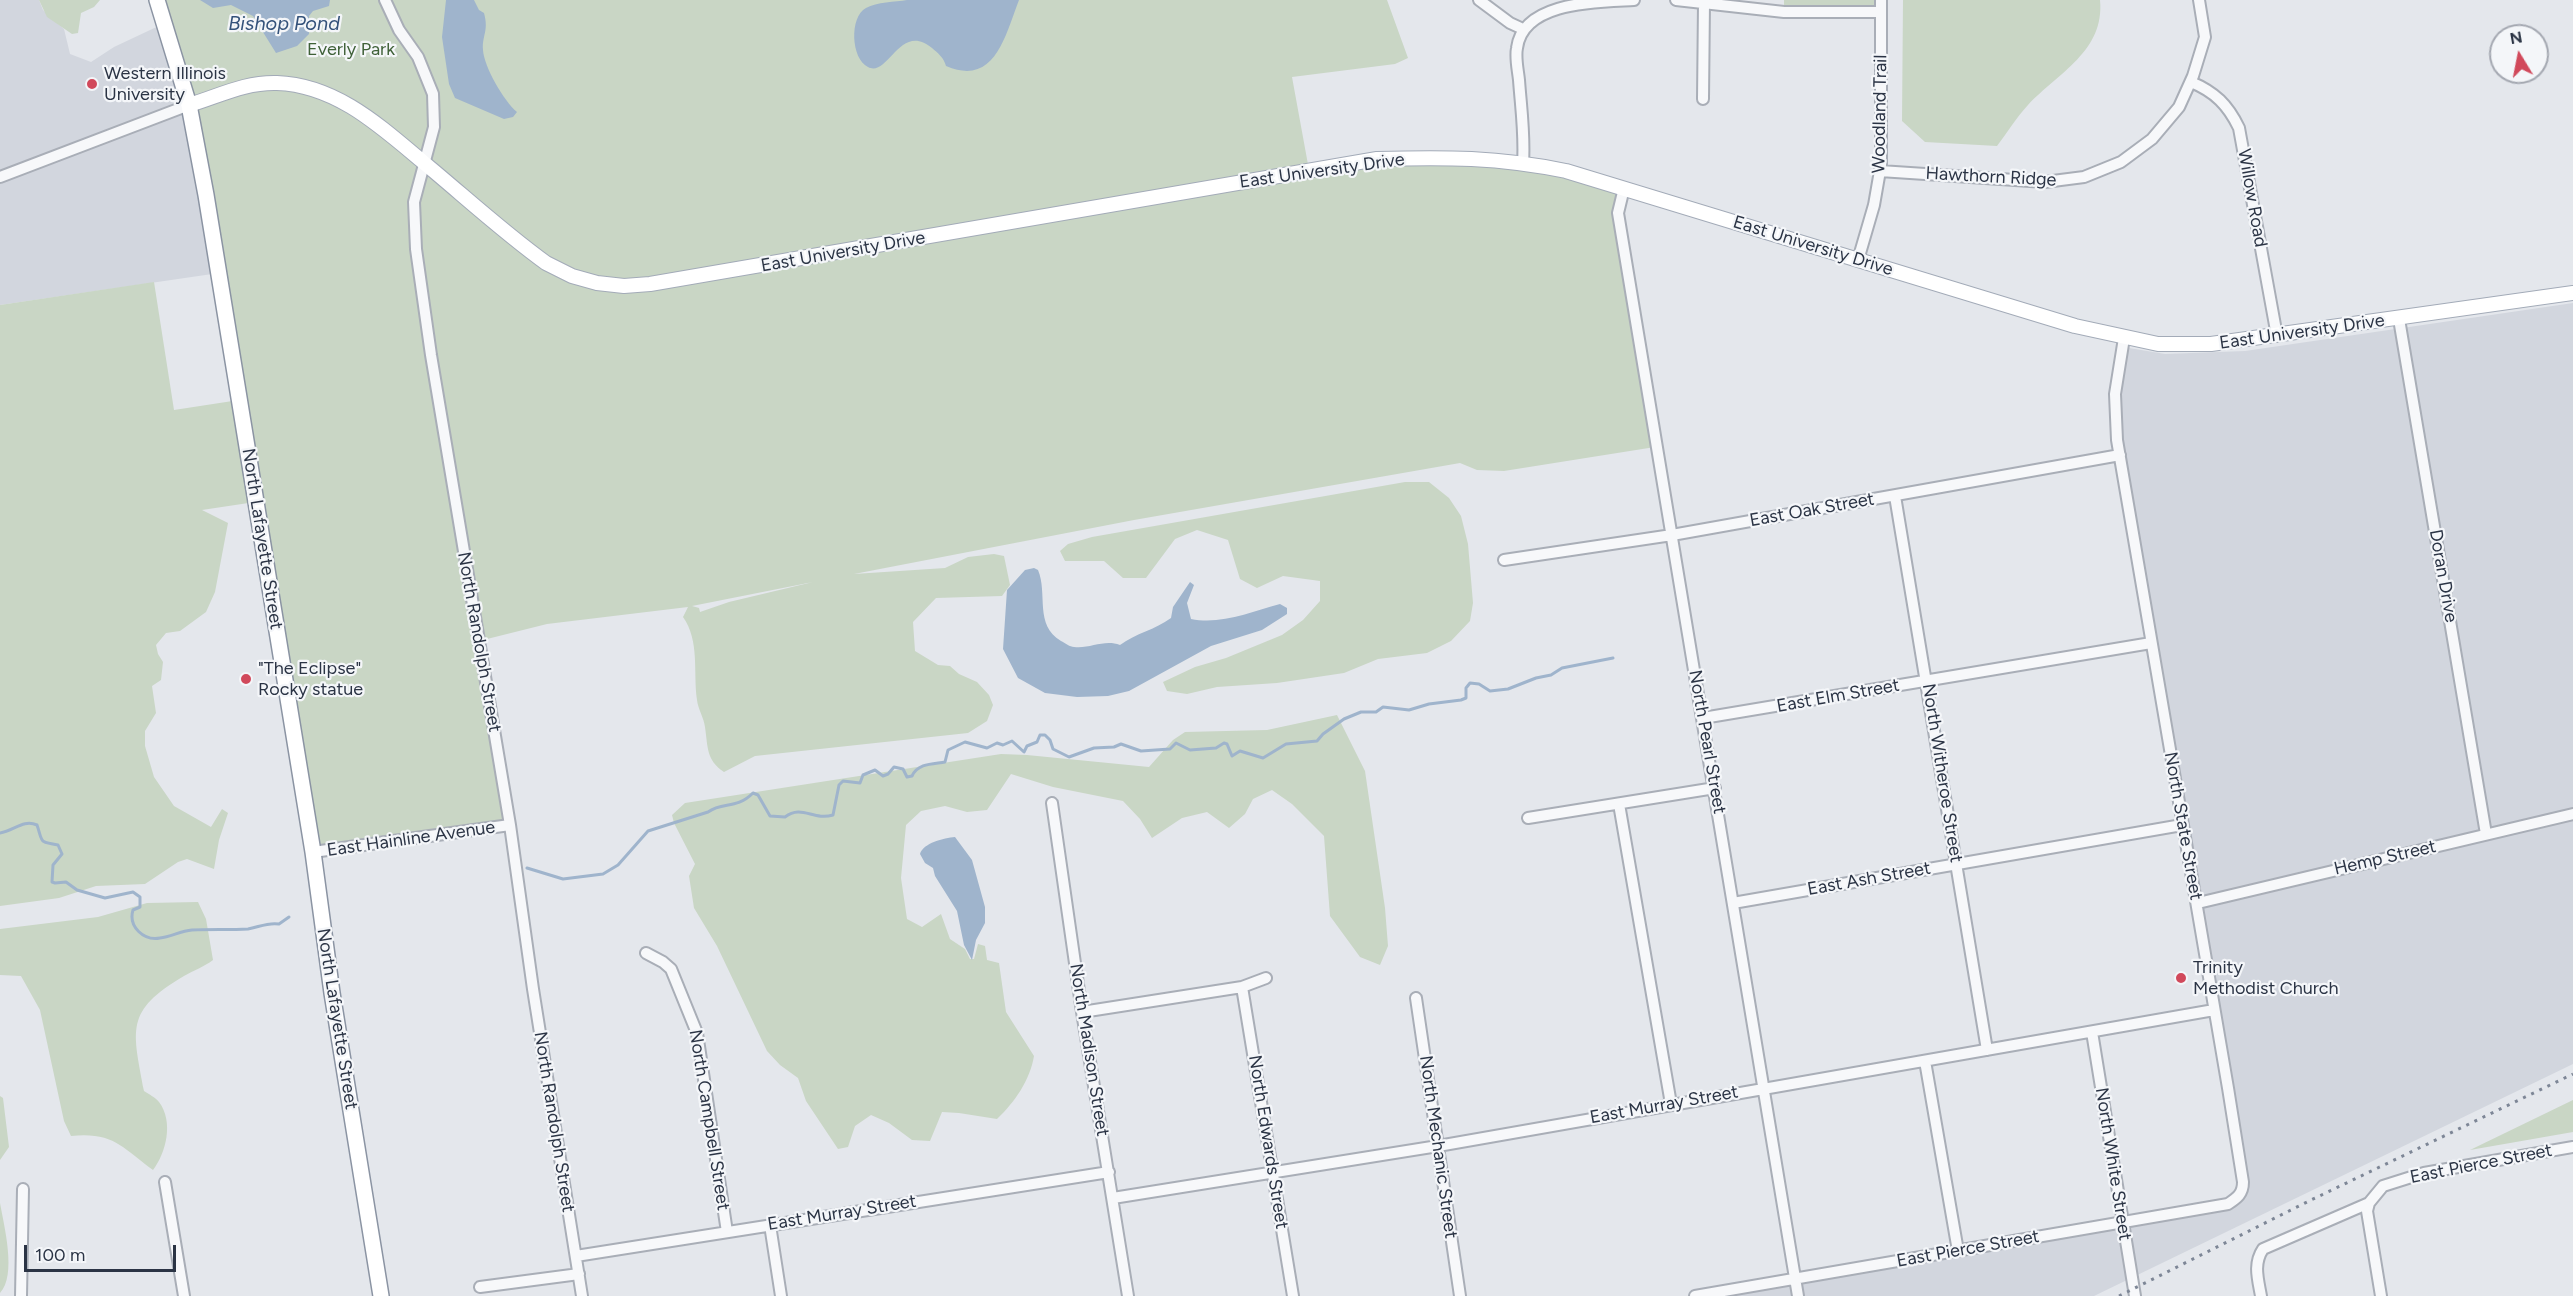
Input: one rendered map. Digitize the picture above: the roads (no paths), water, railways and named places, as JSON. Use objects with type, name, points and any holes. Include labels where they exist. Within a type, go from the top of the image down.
[{"type":"highway","name":"North Lafayette Street","points":[[157,0],[189,105],[313,852],[332,993],[381,1296]]},
{"type":"main road","name":"East University Drive","points":[[189,105],[237,88],[256,84],[286,84],[311,89],[358,110],[546,263],[584,280],[624,286],[650,284],[785,262],[1377,159],[1459,157],[1523,163],[1566,171],[2074,326],[2158,344],[2192,345],[2277,336],[2573,293]]},
{"type":"street","name":"North Randolph Street","points":[[386,0],[399,30],[418,57],[433,94],[434,127],[414,202],[416,249],[431,355],[510,825],[531,981],[582,1296]]},
{"type":"street","points":[[1479,0],[1510,23],[1523,29]]},
{"type":"street","points":[[1523,163],[1524,143],[1517,48],[1523,29],[1538,16],[1555,9],[1634,0]]},
{"type":"street","points":[[1676,0],[1784,12],[1881,12]]},
{"type":"street","name":"Woodland Trail","points":[[1858,261],[1880,171],[1881,0]]},
{"type":"street","name":"Hawthorn Ridge","points":[[1880,171],[2044,182],[2084,177],[2121,162],[2152,139],[2179,107],[2191,82],[2205,37],[2199,0]]},
{"type":"street","points":[[1703,99],[1704,3]]},
{"type":"street","name":"Willow Road","points":[[2191,82],[2225,104],[2239,128],[2277,336]]},
{"type":"street","points":[[0,177],[189,105]]},
{"type":"street","name":"North Pearl Street","points":[[1624,188],[1618,213],[1655,447],[1715,788],[1798,1296]]},
{"type":"street","name":"Doran Drive","points":[[2399,319],[2486,834]]},
{"type":"street","name":"North State Street","points":[[2124,338],[2115,394],[2116,425],[2243,1182],[2238,1197]]},
{"type":"street","name":"East Oak Street","points":[[1504,561],[1672,535],[2120,455]]},
{"type":"street","name":"North Witheroe Street","points":[[1895,496],[1987,1050]]},
{"type":"street","name":"East Elm Street","points":[[1703,718],[2151,643]]},
{"type":"street","points":[[1528,818],[1715,788]]},
{"type":"street","name":"North Madison Street","points":[[1052,803],[1082,1012],[1128,1296]]},
{"type":"street","points":[[1619,804],[1671,1104]]},
{"type":"street","name":"Hemp Street","points":[[2198,903],[2573,814]]},
{"type":"street","name":"East Hainline Avenue","points":[[313,852],[510,825]]},
{"type":"street","name":"East Ash Street","points":[[1733,903],[2182,825]]},
{"type":"street","name":"North Campbell Street","points":[[646,953],[671,969],[697,1033],[727,1232]]},
{"type":"street","points":[[1082,1012],[1242,987],[1266,978]]},
{"type":"street","name":"North Edwards Street","points":[[1242,987],[1293,1296]]},
{"type":"street","name":"North Mechanic Street","points":[[1416,998],[1460,1296]]},
{"type":"street","name":"East Murray Street","points":[[1113,1198],[1438,1146],[2214,1010]]},
{"type":"street","name":"North White Street","points":[[2092,1032],[2135,1296]]},
{"type":"street","points":[[1925,1061],[1958,1251]]},
{"type":"street","name":"East Pierce Street","points":[[2261,1296],[2256,1268],[2263,1249],[2369,1203],[2383,1186],[2448,1167],[2573,1148]]},
{"type":"street","name":"East Murray Street","points":[[576,1256],[1108,1172]]},
{"type":"street","points":[[165,1182],[184,1296]]},
{"type":"street","points":[[21,1296],[23,1189]]},
{"type":"street","name":"East Pierce Street","points":[[1695,1296],[2228,1204],[2238,1197]]},
{"type":"street","points":[[2369,1203],[2367,1211],[2381,1296]]},
{"type":"street","points":[[770,1225],[781,1296]]},
{"type":"street","points":[[480,1287],[579,1274]]},
{"type":"water","name":"Bishop Pond","points":[[200,0],[330,0],[329,6],[313,11],[309,16],[309,34],[297,46],[276,53],[253,16],[231,5],[213,8]]},
{"type":"water","points":[[446,0],[474,0],[479,10],[484,13],[486,24],[484,57],[506,100],[517,112],[513,117],[504,119],[455,98],[449,84],[442,37]]},
{"type":"water","points":[[907,0],[1019,0],[996,54],[987,64],[976,70],[963,71],[946,66],[939,54],[932,48],[921,42],[911,41],[903,45],[882,65],[875,68],[868,67],[862,63],[855,47],[855,29],[861,13],[875,4]]},
{"type":"water","points":[[1034,568],[1038,570],[1041,579],[1044,618],[1047,627],[1061,641],[1072,647],[1108,643],[1120,645],[1165,622],[1171,618],[1173,607],[1190,582],[1194,585],[1187,603],[1191,619],[1225,619],[1280,604],[1287,608],[1287,614],[1262,630],[1211,646],[1129,691],[1108,696],[1077,697],[1045,693],[1018,678],[1003,649],[1007,590],[1025,570]]},
{"type":"water","points":[[955,837],[972,860],[985,907],[985,923],[976,940],[972,960],[964,945],[957,911],[935,876],[933,868],[925,863],[920,854],[929,844]]},
{"type":"waterway","points":[[527,868],[563,879],[603,874],[618,865],[648,831],[741,802],[753,793],[758,795],[770,816],[785,817],[797,812],[819,816],[833,815],[839,785],[843,781],[860,783],[863,775],[875,770],[883,776],[894,767],[903,769],[907,777],[912,776],[922,766],[945,762],[948,750],[965,742],[987,748],[997,743],[1003,745],[1012,741],[1024,752],[1027,746],[1037,742],[1040,735],[1045,735],[1050,740],[1053,749],[1069,757],[1094,748],[1114,747],[1121,744],[1141,751],[1170,749],[1176,743],[1190,750],[1216,748],[1224,743],[1227,744],[1232,756],[1240,751],[1263,758],[1286,744],[1317,741],[1344,719],[1361,712],[1376,712],[1383,707],[1409,710],[1429,704],[1461,700],[1466,698],[1466,688],[1470,683],[1479,684],[1490,691],[1508,689],[1551,675],[1562,668],[1613,658]]},
{"type":"waterway","points":[[0,833],[27,823],[37,825],[42,840],[58,845],[62,854],[53,865],[52,882],[66,882],[77,890],[105,898],[133,892],[140,897],[140,907],[133,910],[133,922],[135,927],[148,937],[164,937],[192,930],[248,929],[267,924],[279,924],[289,917]]},
{"type":"railway","points":[[2119,1296],[2309,1201],[2573,1074]]},
{"type":"place","name":"Western Illinois University","points":[[92,84]]},
{"type":"place","name":"\"The Eclipse\" Rocky statue","points":[[246,679]]},
{"type":"place","name":"Trinity Methodist Church","points":[[2181,978]]},
{"type":"park label","name":"Everly Park","points":[[351,50]]}]
